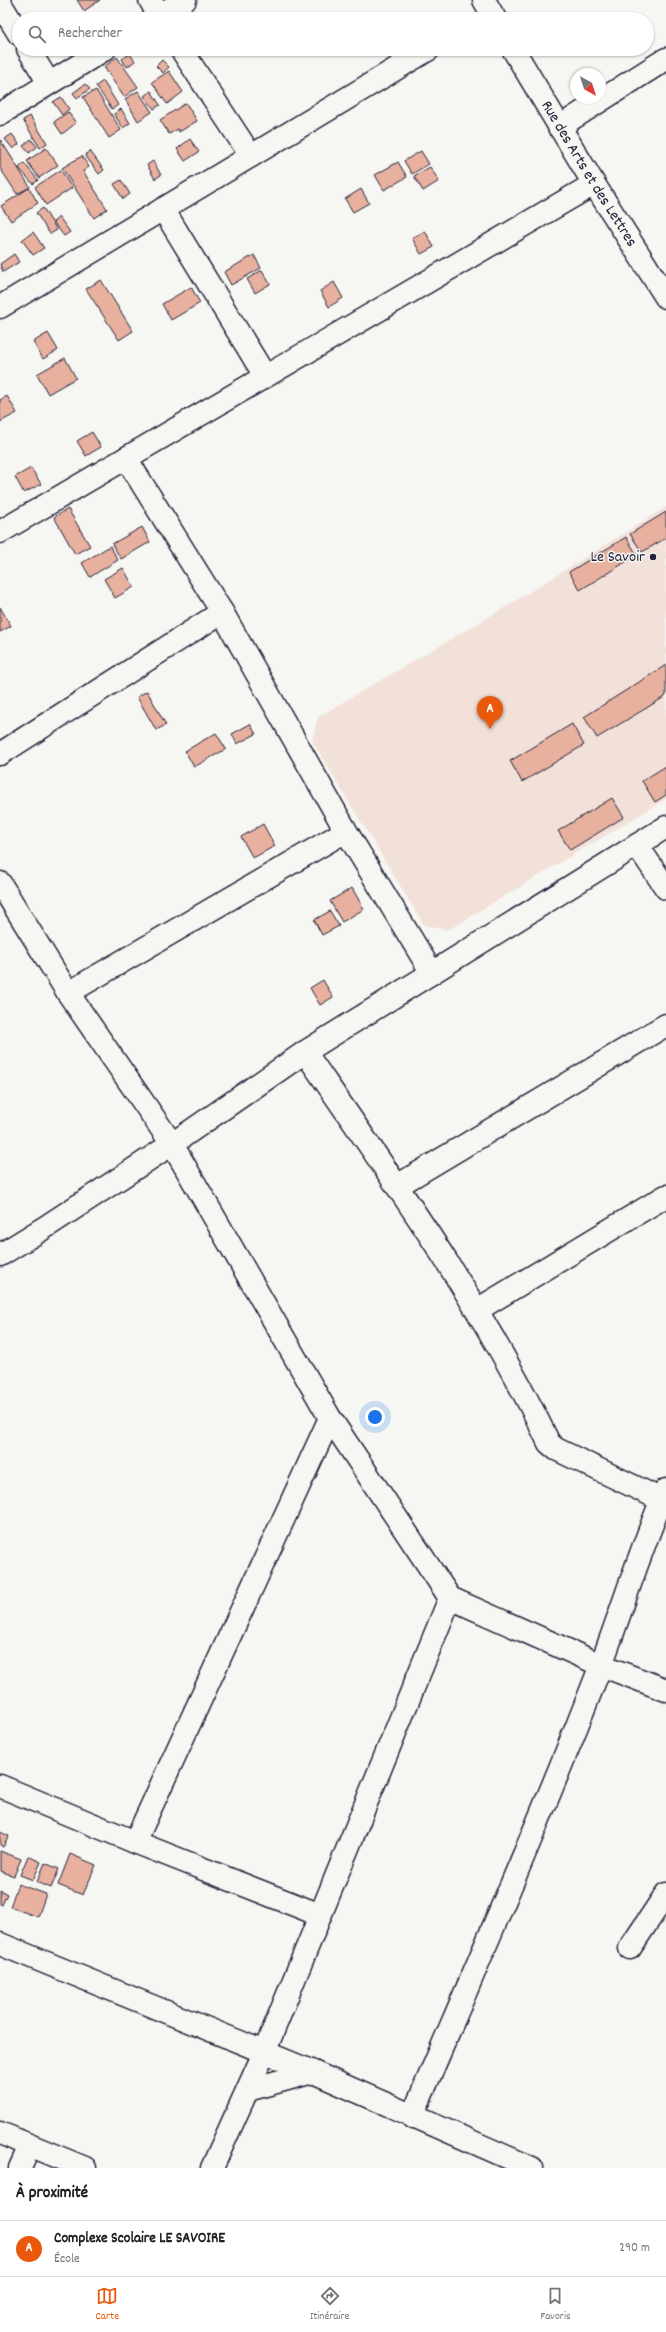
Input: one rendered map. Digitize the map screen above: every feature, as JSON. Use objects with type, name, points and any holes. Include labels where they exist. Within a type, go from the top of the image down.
[{"type":"street","points":[[158,12],[184,0]]},
{"type":"street","points":[[0,2],[12,22]]},
{"type":"street","points":[[32,56],[49,83]]},
{"type":"street","points":[[0,114],[93,56]]},
{"type":"street","points":[[186,56],[252,156]]},
{"type":"street","points":[[0,307],[417,56]]},
{"type":"street","name":"Rue des Arts et des Lettres","points":[[517,56],[594,184],[659,269],[666,298]]},
{"type":"street","points":[[560,127],[666,59]]},
{"type":"street","points":[[0,532],[594,184]]},
{"type":"street","points":[[163,209],[265,376]]},
{"type":"street","points":[[126,458],[222,612],[346,831],[432,973]]},
{"type":"street","points":[[0,754],[222,612]]},
{"type":"street","points":[[0,1255],[172,1144],[305,1052],[666,827]]},
{"type":"street","points":[[68,993],[346,831]]},
{"type":"street","points":[[638,845],[666,888]]},
{"type":"street","points":[[0,883],[68,993],[172,1144],[330,1418],[450,1598],[601,1664],[666,1690]]},
{"type":"street","points":[[397,1186],[666,1025]]},
{"type":"street","points":[[305,1052],[397,1186],[477,1310],[549,1443],[556,1448],[665,1497],[601,1664],[513,1879],[412,2117]]},
{"type":"street","points":[[477,1310],[666,1196]]},
{"type":"street","points":[[136,1842],[330,1418]]},
{"type":"street","points":[[212,2168],[264,2053],[450,1598]]},
{"type":"street","points":[[0,1786],[320,1916]]},
{"type":"street","points":[[630,1948],[666,1894]]},
{"type":"street","points":[[0,1944],[313,2072],[412,2117],[532,2168]]},
{"type":"street","points":[[248,2090],[313,2072]]},
{"type":"street","points":[[0,2133],[84,2168]]},
{"type":"street","points":[[20,2168],[30,2146]]},
{"type":"shaded area","points":[[666,507],[666,799],[448,930],[424,925],[312,741],[318,717],[509,605]]},
{"type":"building","points":[[77,0],[100,0],[84,11]]},
{"type":"building","points":[[127,56],[131,56],[135,61],[127,67],[122,59]]},
{"type":"building","points":[[117,57],[138,87],[124,97],[104,67]]},
{"type":"building","points":[[162,60],[169,67],[163,73],[156,66]]},
{"type":"building","points":[[169,71],[183,92],[167,104],[152,82]]},
{"type":"building","points":[[103,81],[118,105],[112,109],[96,86]]},
{"type":"building","points":[[85,84],[90,89],[77,98],[73,93]]},
{"type":"building","points":[[96,90],[121,130],[109,138],[83,97]]},
{"type":"building","points":[[138,91],[152,112],[138,121],[125,99]]},
{"type":"building","points":[[151,91],[160,105],[154,109],[144,96]]},
{"type":"building","points":[[61,97],[69,109],[62,115],[53,102]]},
{"type":"building","points":[[186,103],[197,121],[179,132],[178,129],[169,134],[160,120]]},
{"type":"building","points":[[121,109],[130,123],[123,128],[114,114]]},
{"type":"building","points":[[68,112],[76,123],[62,134],[54,122]]},
{"type":"building","points":[[30,116],[47,143],[40,148],[23,120]]},
{"type":"building","points":[[12,134],[19,144],[13,149],[5,139]]},
{"type":"building","points":[[0,139],[30,187],[17,194],[0,168]]},
{"type":"building","points":[[31,139],[37,147],[29,153],[23,146]]},
{"type":"building","points":[[190,139],[199,152],[185,161],[177,149]]},
{"type":"building","points":[[46,148],[58,165],[39,178],[27,161]]},
{"type":"building","points":[[90,151],[104,170],[99,174],[85,155]]},
{"type":"building","points":[[421,151],[429,164],[412,174],[404,161]]},
{"type":"building","points":[[82,156],[89,167],[83,171],[107,209],[94,218],[62,168]]},
{"type":"building","points":[[153,161],[161,175],[155,179],[147,165]]},
{"type":"building","points":[[398,162],[407,177],[384,190],[375,175]]},
{"type":"building","points":[[24,163],[38,180],[33,184],[19,168]]},
{"type":"building","points":[[430,167],[439,181],[423,191],[414,176]]},
{"type":"building","points":[[61,170],[72,188],[46,205],[35,187]]},
{"type":"building","points":[[121,180],[130,194],[123,199],[114,184]]},
{"type":"building","points":[[29,188],[38,203],[11,221],[1,206]]},
{"type":"building","points":[[361,189],[369,203],[353,212],[345,199]]},
{"type":"building","points":[[43,208],[57,230],[50,234],[36,213]]},
{"type":"building","points":[[59,217],[70,232],[64,236],[53,222]]},
{"type":"building","points":[[425,231],[434,247],[421,254],[412,238]]},
{"type":"building","points":[[33,232],[44,248],[33,255],[22,240]]},
{"type":"building","points":[[14,254],[19,262],[3,272],[0,264]]},
{"type":"building","points":[[254,255],[261,268],[231,285],[224,272]]},
{"type":"building","points":[[262,270],[270,284],[255,293],[247,279]]},
{"type":"building","points":[[101,280],[133,331],[119,340],[86,289]]},
{"type":"building","points":[[334,282],[343,298],[329,307],[320,291]]},
{"type":"building","points":[[191,287],[200,303],[171,320],[162,304]]},
{"type":"building","points":[[48,333],[58,350],[43,359],[33,342]]},
{"type":"building","points":[[65,358],[76,378],[48,394],[37,374]]},
{"type":"building","points":[[7,396],[17,413],[0,422],[0,400]]},
{"type":"building","points":[[92,432],[101,447],[86,456],[77,441]]},
{"type":"building","points":[[31,468],[41,484],[24,493],[15,477]]},
{"type":"building","points":[[68,509],[90,546],[75,554],[54,517]]},
{"type":"building","points":[[666,512],[666,538],[642,552],[630,534]]},
{"type":"building","points":[[142,527],[150,542],[121,559],[112,544]]},
{"type":"building","points":[[626,537],[637,555],[580,590],[569,572]]},
{"type":"building","points":[[110,546],[118,560],[90,577],[82,563]]},
{"type":"building","points":[[123,568],[134,587],[115,598],[104,579]]},
{"type":"building","points":[[0,607],[11,626],[0,632]]},
{"type":"building","points":[[666,665],[666,696],[597,738],[584,717]]},
{"type":"building","points":[[147,691],[166,725],[156,730],[137,697]]},
{"type":"building","points":[[250,724],[256,734],[237,744],[232,734]]},
{"type":"building","points":[[572,724],[584,745],[522,782],[510,761]]},
{"type":"building","points":[[216,733],[226,749],[194,767],[185,751]]},
{"type":"building","points":[[666,766],[666,795],[655,802],[642,781]]},
{"type":"building","points":[[612,798],[624,817],[570,850],[558,831]]},
{"type":"building","points":[[263,824],[275,846],[253,858],[241,837]]},
{"type":"building","points":[[352,888],[364,909],[342,922],[330,901]]},
{"type":"building","points":[[330,911],[339,926],[322,935],[314,920]]},
{"type":"building","points":[[323,980],[333,997],[320,1005],[310,988]]},
{"type":"building","points":[[0,1832],[9,1836],[3,1847],[0,1845]]},
{"type":"building","points":[[0,1851],[21,1859],[14,1876],[0,1871]]},
{"type":"building","points":[[70,1854],[96,1865],[83,1895],[58,1885]]},
{"type":"building","points":[[28,1856],[41,1862],[33,1880],[20,1875]]},
{"type":"building","points":[[45,1863],[59,1869],[51,1888],[37,1882]]},
{"type":"building","points":[[18,1884],[46,1894],[38,1917],[10,1907]]},
{"type":"building","points":[[0,1890],[7,1894],[2,1905],[0,1904]]},
{"type":"place","name":"Le Savoir","points":[[653,557]]},
{"type":"place","name":"Complexe Scolaire LE SAVOIRE","points":[[490,729]]}]
